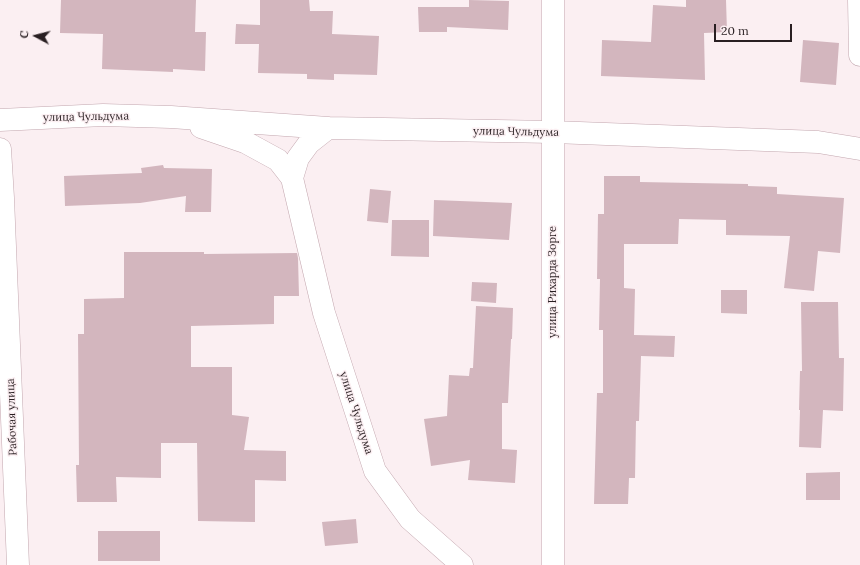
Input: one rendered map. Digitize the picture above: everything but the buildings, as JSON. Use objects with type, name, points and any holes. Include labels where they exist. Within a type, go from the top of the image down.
[{"type":"main road","name":"улица Рихарда Зорге","points":[[553,0],[553,565]]},
{"type":"main road","points":[[859,0],[860,55]]},
{"type":"main road","name":"улица Чульдума","points":[[0,120],[103,115],[171,117],[328,128],[553,132],[818,142],[860,149]]},
{"type":"main road","name":"улица Чульдума","points":[[171,117],[245,142],[278,160],[292,178],[324,313],[375,471],[410,519],[462,565]]},
{"type":"main road","points":[[292,178],[298,158],[309,143],[328,128]]},
{"type":"main road","name":"Рабочая улица","points":[[0,149],[18,565]]}]
